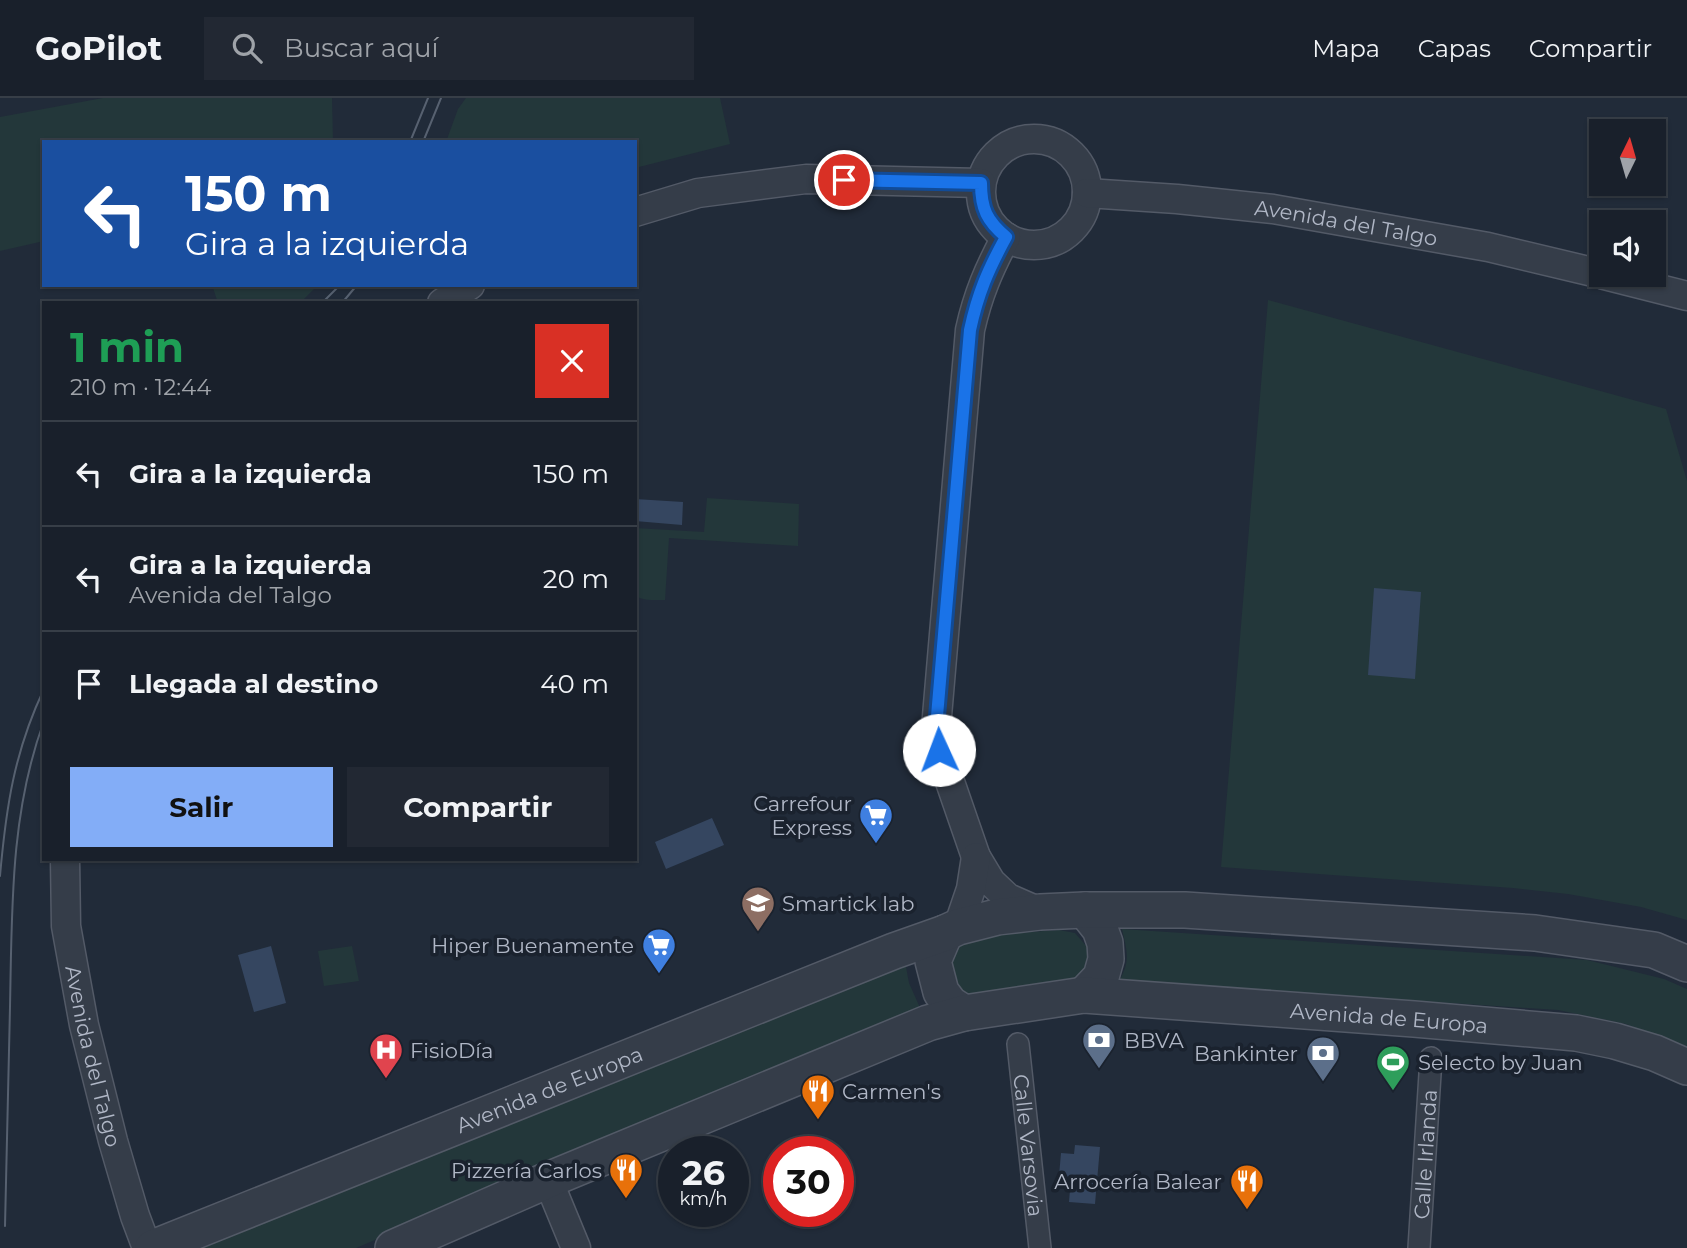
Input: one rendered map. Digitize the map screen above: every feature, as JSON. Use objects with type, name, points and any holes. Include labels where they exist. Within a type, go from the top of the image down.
[{"type":"street","points":[[1026,139],[1042,139],[1069,152],[1079,164],[1087,193],[1077,222],[1066,234],[1052,242],[1037,245],[1006,237],[994,227],[981,199],[981,183],[986,168],[996,154],[1009,145],[1026,139]]},
{"type":"street","points":[[637,211],[698,193],[806,179],[981,183]]},
{"type":"street","name":"Avenida del Talgo","points":[[1087,193],[1273,209],[1488,247],[1589,271]]},
{"type":"street","points":[[1006,237],[979,292],[970,330],[936,728],[939,750],[976,857],[991,882],[1008,898],[1040,912]]},
{"type":"street","points":[[445,301],[467,287]]},
{"type":"street","name":"Avenida del Talgo","points":[[1652,287],[1687,296]]},
{"type":"street","points":[[964,1013],[950,1004],[941,992],[933,961],[952,930],[971,889],[976,857]]},
{"type":"street","name":"Avenida del Talgo","points":[[65,861],[66,926],[84,1025],[113,1141],[147,1248]]},
{"type":"street","points":[[1084,995],[1101,977],[1106,959],[1105,943],[1100,929],[1085,910]]},
{"type":"street","name":"Avenida de Europa","points":[[153,1248],[894,951],[997,917],[1085,910],[1185,910],[1535,933],[1654,950],[1687,964]]},
{"type":"street","name":"Avenida de Europa","points":[[393,1248],[548,1180],[928,1023],[964,1013],[1084,995],[1576,1033],[1655,1053],[1687,1067]]},
{"type":"street","name":"Calle Varsovia","points":[[1018,1044],[1040,1248]]},
{"type":"street","name":"Calle Irlanda","points":[[1419,1248],[1431,1058]]},
{"type":"street","points":[[548,1180],[576,1248]]},
{"type":"green space","points":[[103,98],[332,98],[333,140],[42,140],[42,241],[0,251],[0,117]]},
{"type":"green space","points":[[466,98],[720,98],[730,144],[637,167],[637,140],[447,140],[458,109]]},
{"type":"green space","points":[[213,287],[316,287],[302,301],[217,301]]},
{"type":"green space","points":[[1268,300],[1666,409],[1687,481],[1687,920],[1641,907],[1568,894],[1221,867]]},
{"type":"green space","points":[[707,498],[799,504],[798,546],[669,538],[665,600],[637,597],[637,528],[704,532]]},
{"type":"green space","points":[[1122,929],[1587,960],[1664,979],[1687,989],[1687,1047],[1626,1024],[1558,1010],[1119,981],[1127,956]]},
{"type":"green space","points":[[1059,930],[1075,933],[1088,948],[1082,978],[973,1000],[946,978],[953,947],[978,938]]},
{"type":"green space","points":[[352,946],[359,981],[324,986],[318,951]]},
{"type":"green space","points":[[904,956],[909,983],[921,1010],[901,1016],[356,1248],[200,1248]]},
{"type":"water","points":[[637,499],[683,502],[682,525],[637,521]]},
{"type":"water","points":[[1374,588],[1421,592],[1415,679],[1368,675]]},
{"type":"water","points":[[712,818],[724,845],[666,869],[655,842]]},
{"type":"water","points":[[271,946],[286,1003],[254,1012],[238,955]]},
{"type":"water","points":[[1075,1145],[1100,1147],[1095,1204],[1069,1202],[1071,1177],[1059,1176],[1061,1153],[1074,1154]]},
{"type":"tram line","points":[[411,140],[428,98]]},
{"type":"tram line","points":[[424,140],[441,98]]},
{"type":"tram line","points":[[324,301],[338,287]]},
{"type":"tram line","points":[[344,301],[355,287]]},
{"type":"tram line","points":[[0,876],[5,827],[18,758],[42,694]]},
{"type":"tram line","points":[[5,1226],[15,862],[25,791],[42,727]]},
{"type":"place","name":"Carrefour Express","points":[[876,845]]},
{"type":"place","name":"Smartick lab","points":[[758,933]]},
{"type":"place","name":"Hiper Buenamente","points":[[659,975]]},
{"type":"place","name":"BBVA","points":[[1099,1070]]},
{"type":"place","name":"FisioDía","points":[[386,1080]]},
{"type":"place","name":"Bankinter","points":[[1323,1083]]},
{"type":"place","name":"Selecto by Juan","points":[[1393,1092]]},
{"type":"place","name":"Carmen's","points":[[818,1121]]},
{"type":"place","name":"Pizzería Carlos","points":[[626,1200]]},
{"type":"place","name":"Arrocería Balear","points":[[1247,1211]]},
{"type":"route","points":[[844,180],[981,183],[981,199],[986,214],[994,227],[1006,237],[979,292],[970,330],[936,728],[939,750]]}]
